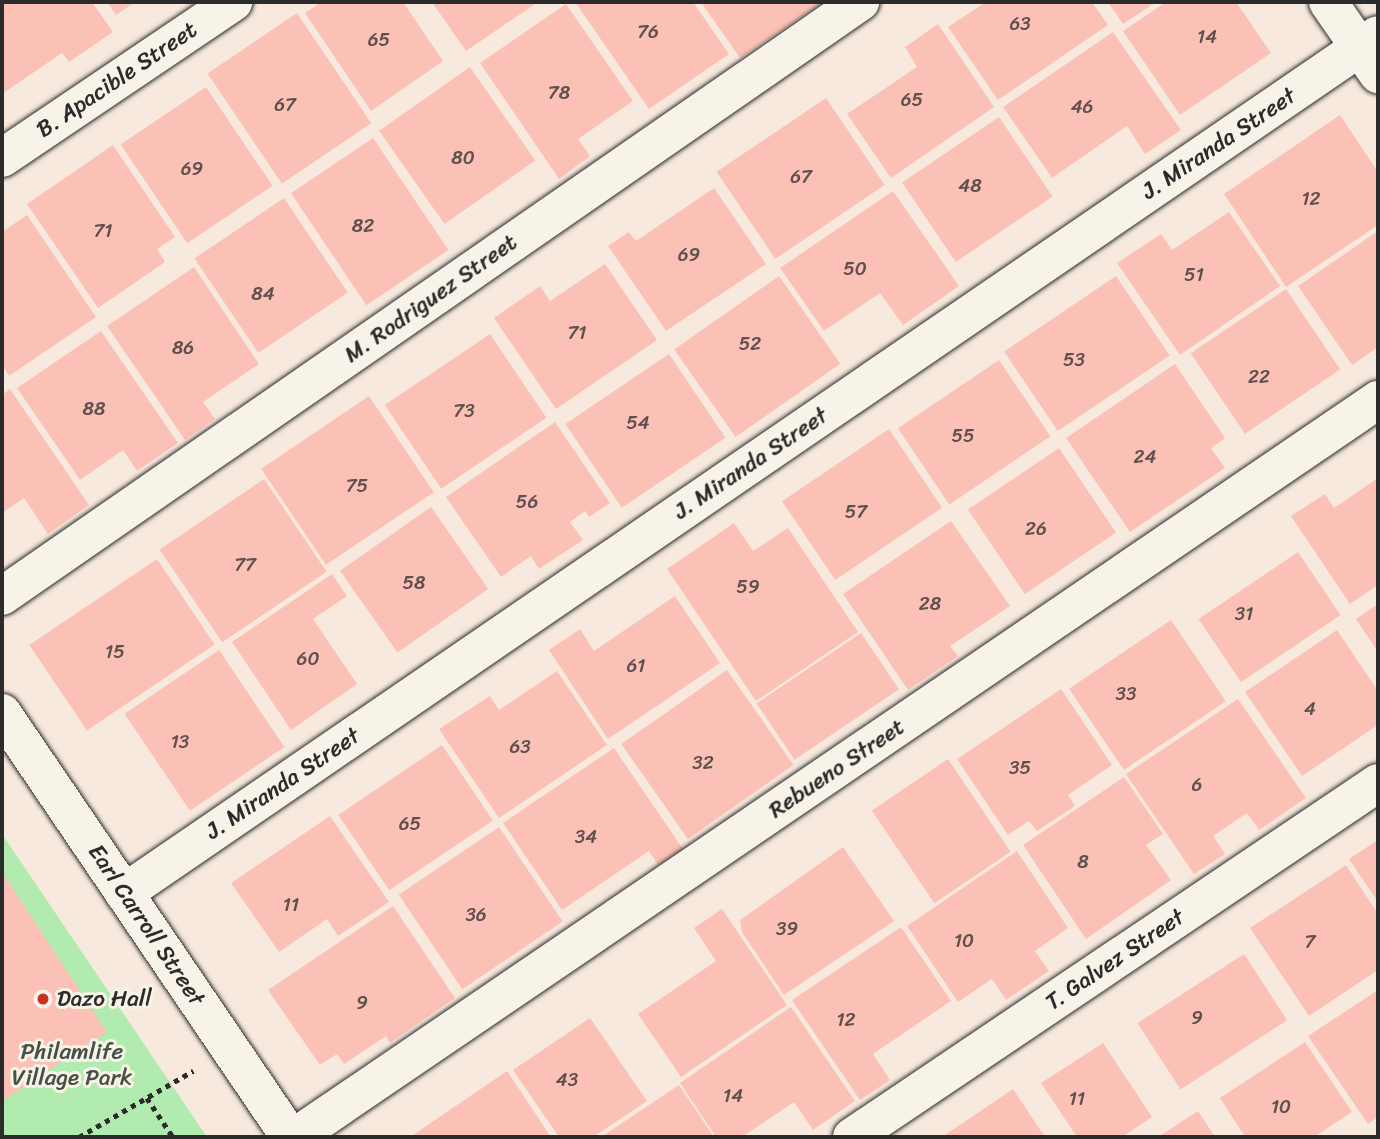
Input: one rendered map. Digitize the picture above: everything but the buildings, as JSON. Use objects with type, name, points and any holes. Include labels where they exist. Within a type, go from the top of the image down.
[{"type":"street","name":"B. Apacible Street","points":[[2,158],[233,2]]},
{"type":"street","name":"M. Rodriguez Street","points":[[2,596],[860,2]]},
{"type":"street","points":[[1328,2],[1372,52]]},
{"type":"street","name":"J. Miranda Street","points":[[124,893],[1372,52]]},
{"type":"street","name":"Rebueno Street","points":[[293,1137],[1378,400]]},
{"type":"street","name":"Earl Carroll Street","points":[[2,713],[230,1049],[293,1137]]},
{"type":"street","name":"T. Galvez Street","points":[[852,1137],[1378,783]]},
{"type":"path","points":[[79,1137],[230,1049]]},
{"type":"path","points":[[147,1098],[173,1137]]},
{"type":"green space","name":"Philamlife Village Park","points":[[2,834],[207,1137],[2,1137]]},
{"type":"place","name":"Dazo Hall","points":[[43,999]]}]
